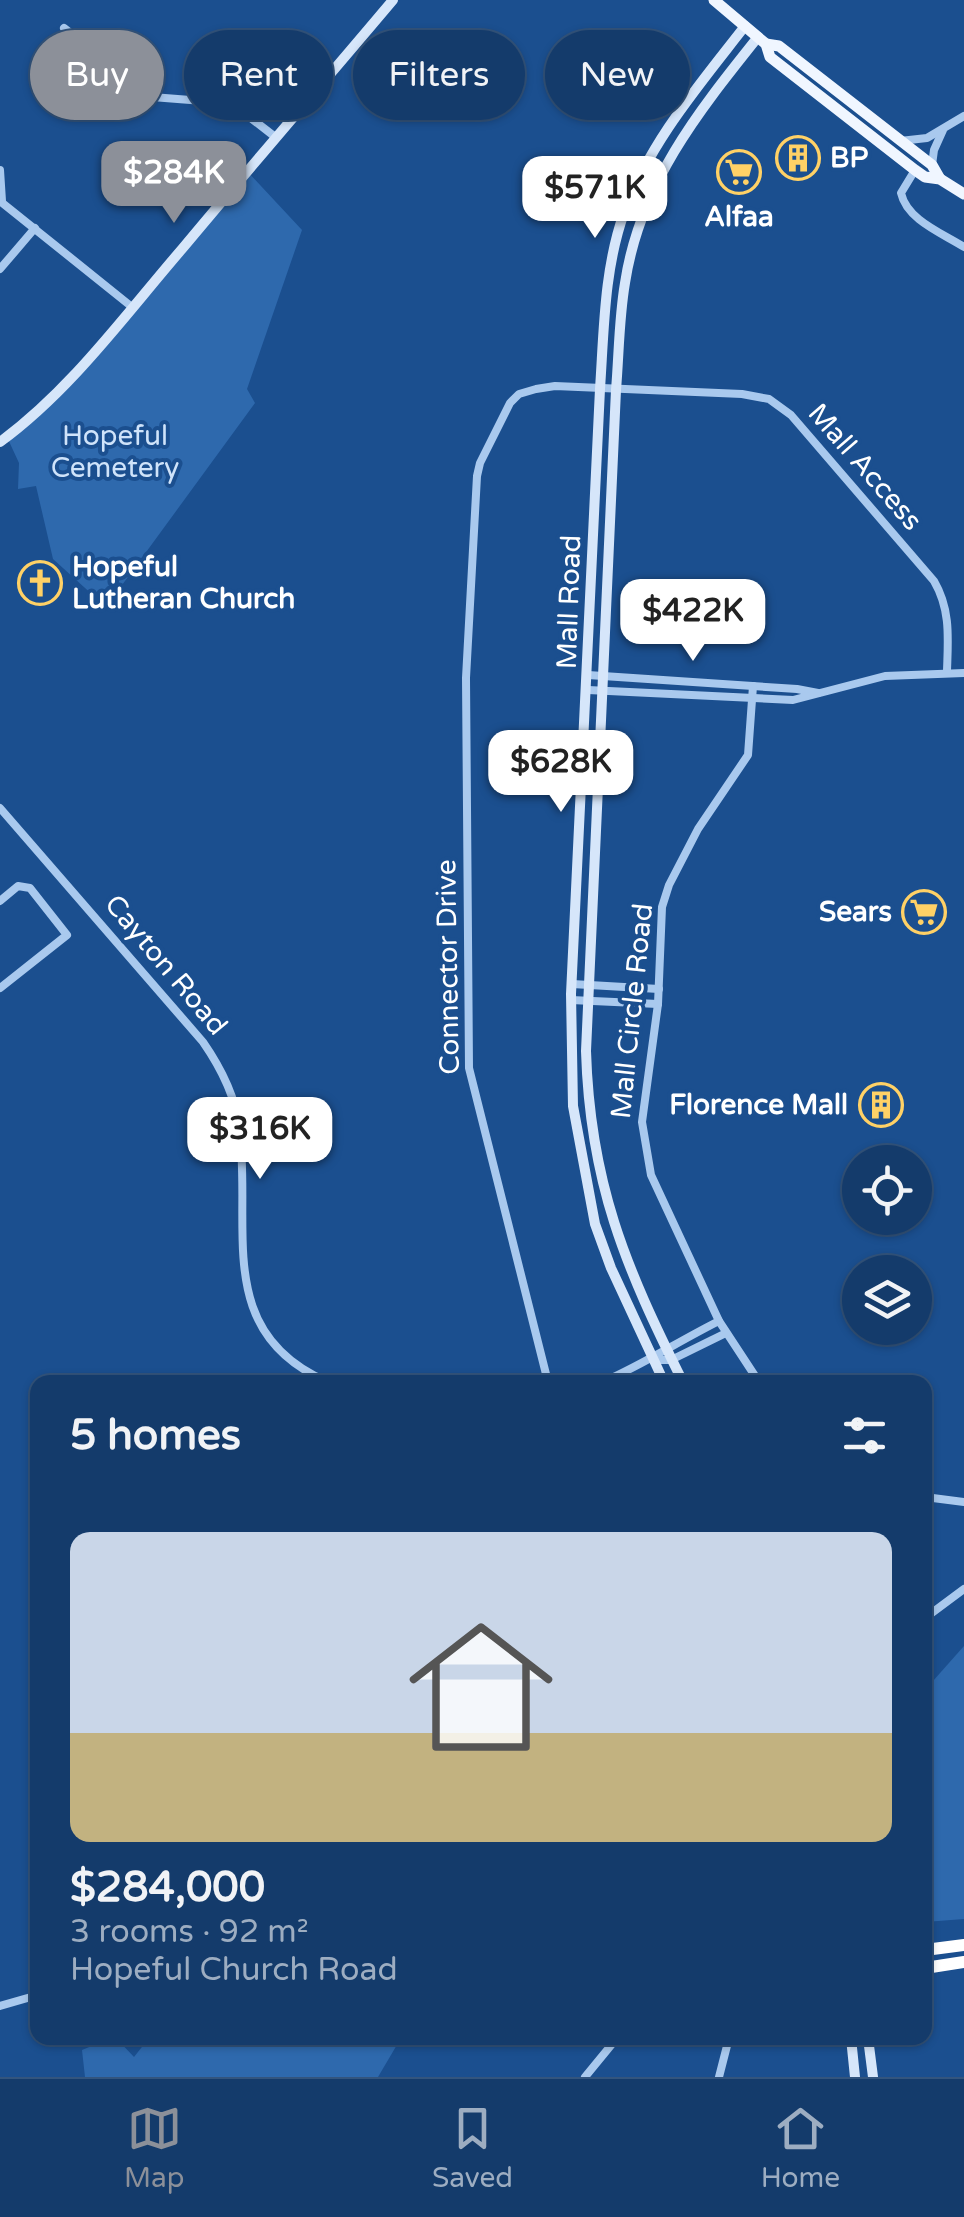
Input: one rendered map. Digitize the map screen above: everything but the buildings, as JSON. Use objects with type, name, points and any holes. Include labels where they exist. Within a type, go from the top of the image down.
[{"type":"highway","points":[[932,1949],[964,1945]]},
{"type":"highway","points":[[932,1967],[964,1962]]},
{"type":"main road","points":[[0,442],[62,386],[132,308],[274,136],[394,0]]},
{"type":"main road","points":[[714,0],[762,40],[780,46],[932,165],[940,179]]},
{"type":"main road","name":"Mall Road","points":[[661,1375],[595,1224],[573,1106],[571,1000],[600,389],[607,289],[624,213],[658,144],[745,26]]},
{"type":"main road","points":[[762,40],[770,58],[915,170],[964,194]]},
{"type":"main road","name":"Mall Road","points":[[679,1375],[630,1271],[601,1182],[588,1103],[589,1001],[616,390],[624,285],[647,200],[678,144],[762,40]]},
{"type":"main road","points":[[852,2045],[855,2077]]},
{"type":"main road","points":[[869,2045],[873,2077]]},
{"type":"street","points":[[64,28],[152,98],[216,102],[252,118],[274,136]]},
{"type":"street","points":[[900,142],[927,138],[964,116]]},
{"type":"street","points":[[932,165],[944,130]]},
{"type":"street","points":[[0,170],[1,201],[132,308]]},
{"type":"street","points":[[915,170],[901,193],[904,205],[914,216],[964,247]]},
{"type":"street","points":[[0,269],[35,228]]},
{"type":"street","name":"Connector Drive","points":[[546,1375],[469,1068],[469,622],[477,476],[510,404],[519,394],[536,389],[600,389]]},
{"type":"street","name":"Mall Access","points":[[600,389],[742,394],[780,405],[941,592],[948,621],[947,671]]},
{"type":"street","points":[[588,690],[793,700],[885,676],[964,673]]},
{"type":"street","points":[[588,675],[822,694]]},
{"type":"street","name":"Mall Circle Road","points":[[753,686],[748,755],[698,829],[662,907],[654,1052],[642,1106],[646,1157],[719,1321],[753,1375]]},
{"type":"street","name":"Cayton Road","points":[[0,808],[203,1042],[222,1072],[239,1124],[241,1255],[249,1300],[264,1331],[284,1355],[317,1375]]},
{"type":"street","points":[[0,901],[18,886],[30,888],[67,935],[0,988]]},
{"type":"street","points":[[572,984],[659,990]]},
{"type":"street","points":[[571,1000],[658,1004]]},
{"type":"street","points":[[654,1360],[665,1347],[719,1321]]},
{"type":"street","points":[[619,1375],[654,1360],[671,1360],[726,1333]]},
{"type":"street","points":[[932,1499],[964,1502]]},
{"type":"street","points":[[932,1613],[964,1589]]},
{"type":"street","points":[[0,2006],[30,1997]]},
{"type":"street","points":[[585,2077],[610,2045]]},
{"type":"street","points":[[719,2077],[728,2045]]},
{"type":"green space","name":"Hopeful Cemetery","points":[[247,171],[302,230],[247,389],[255,403],[106,607],[53,559],[36,486],[18,489],[19,463],[7,437],[44,404]]},
{"type":"green space","points":[[964,1646],[964,1919],[932,1921],[932,1682]]},
{"type":"green space","points":[[94,2045],[123,2045],[134,2057],[143,2045],[397,2045],[378,2077],[85,2077],[82,2050]]},
{"type":"place","name":"BP","points":[[798,158]]},
{"type":"place","name":"Alfaa","points":[[739,172]]},
{"type":"place","name":"Hopeful Lutheran Church","points":[[40,583]]},
{"type":"place","name":"Sears","points":[[924,912]]},
{"type":"place","name":"Florence Mall","points":[[881,1105]]}]
